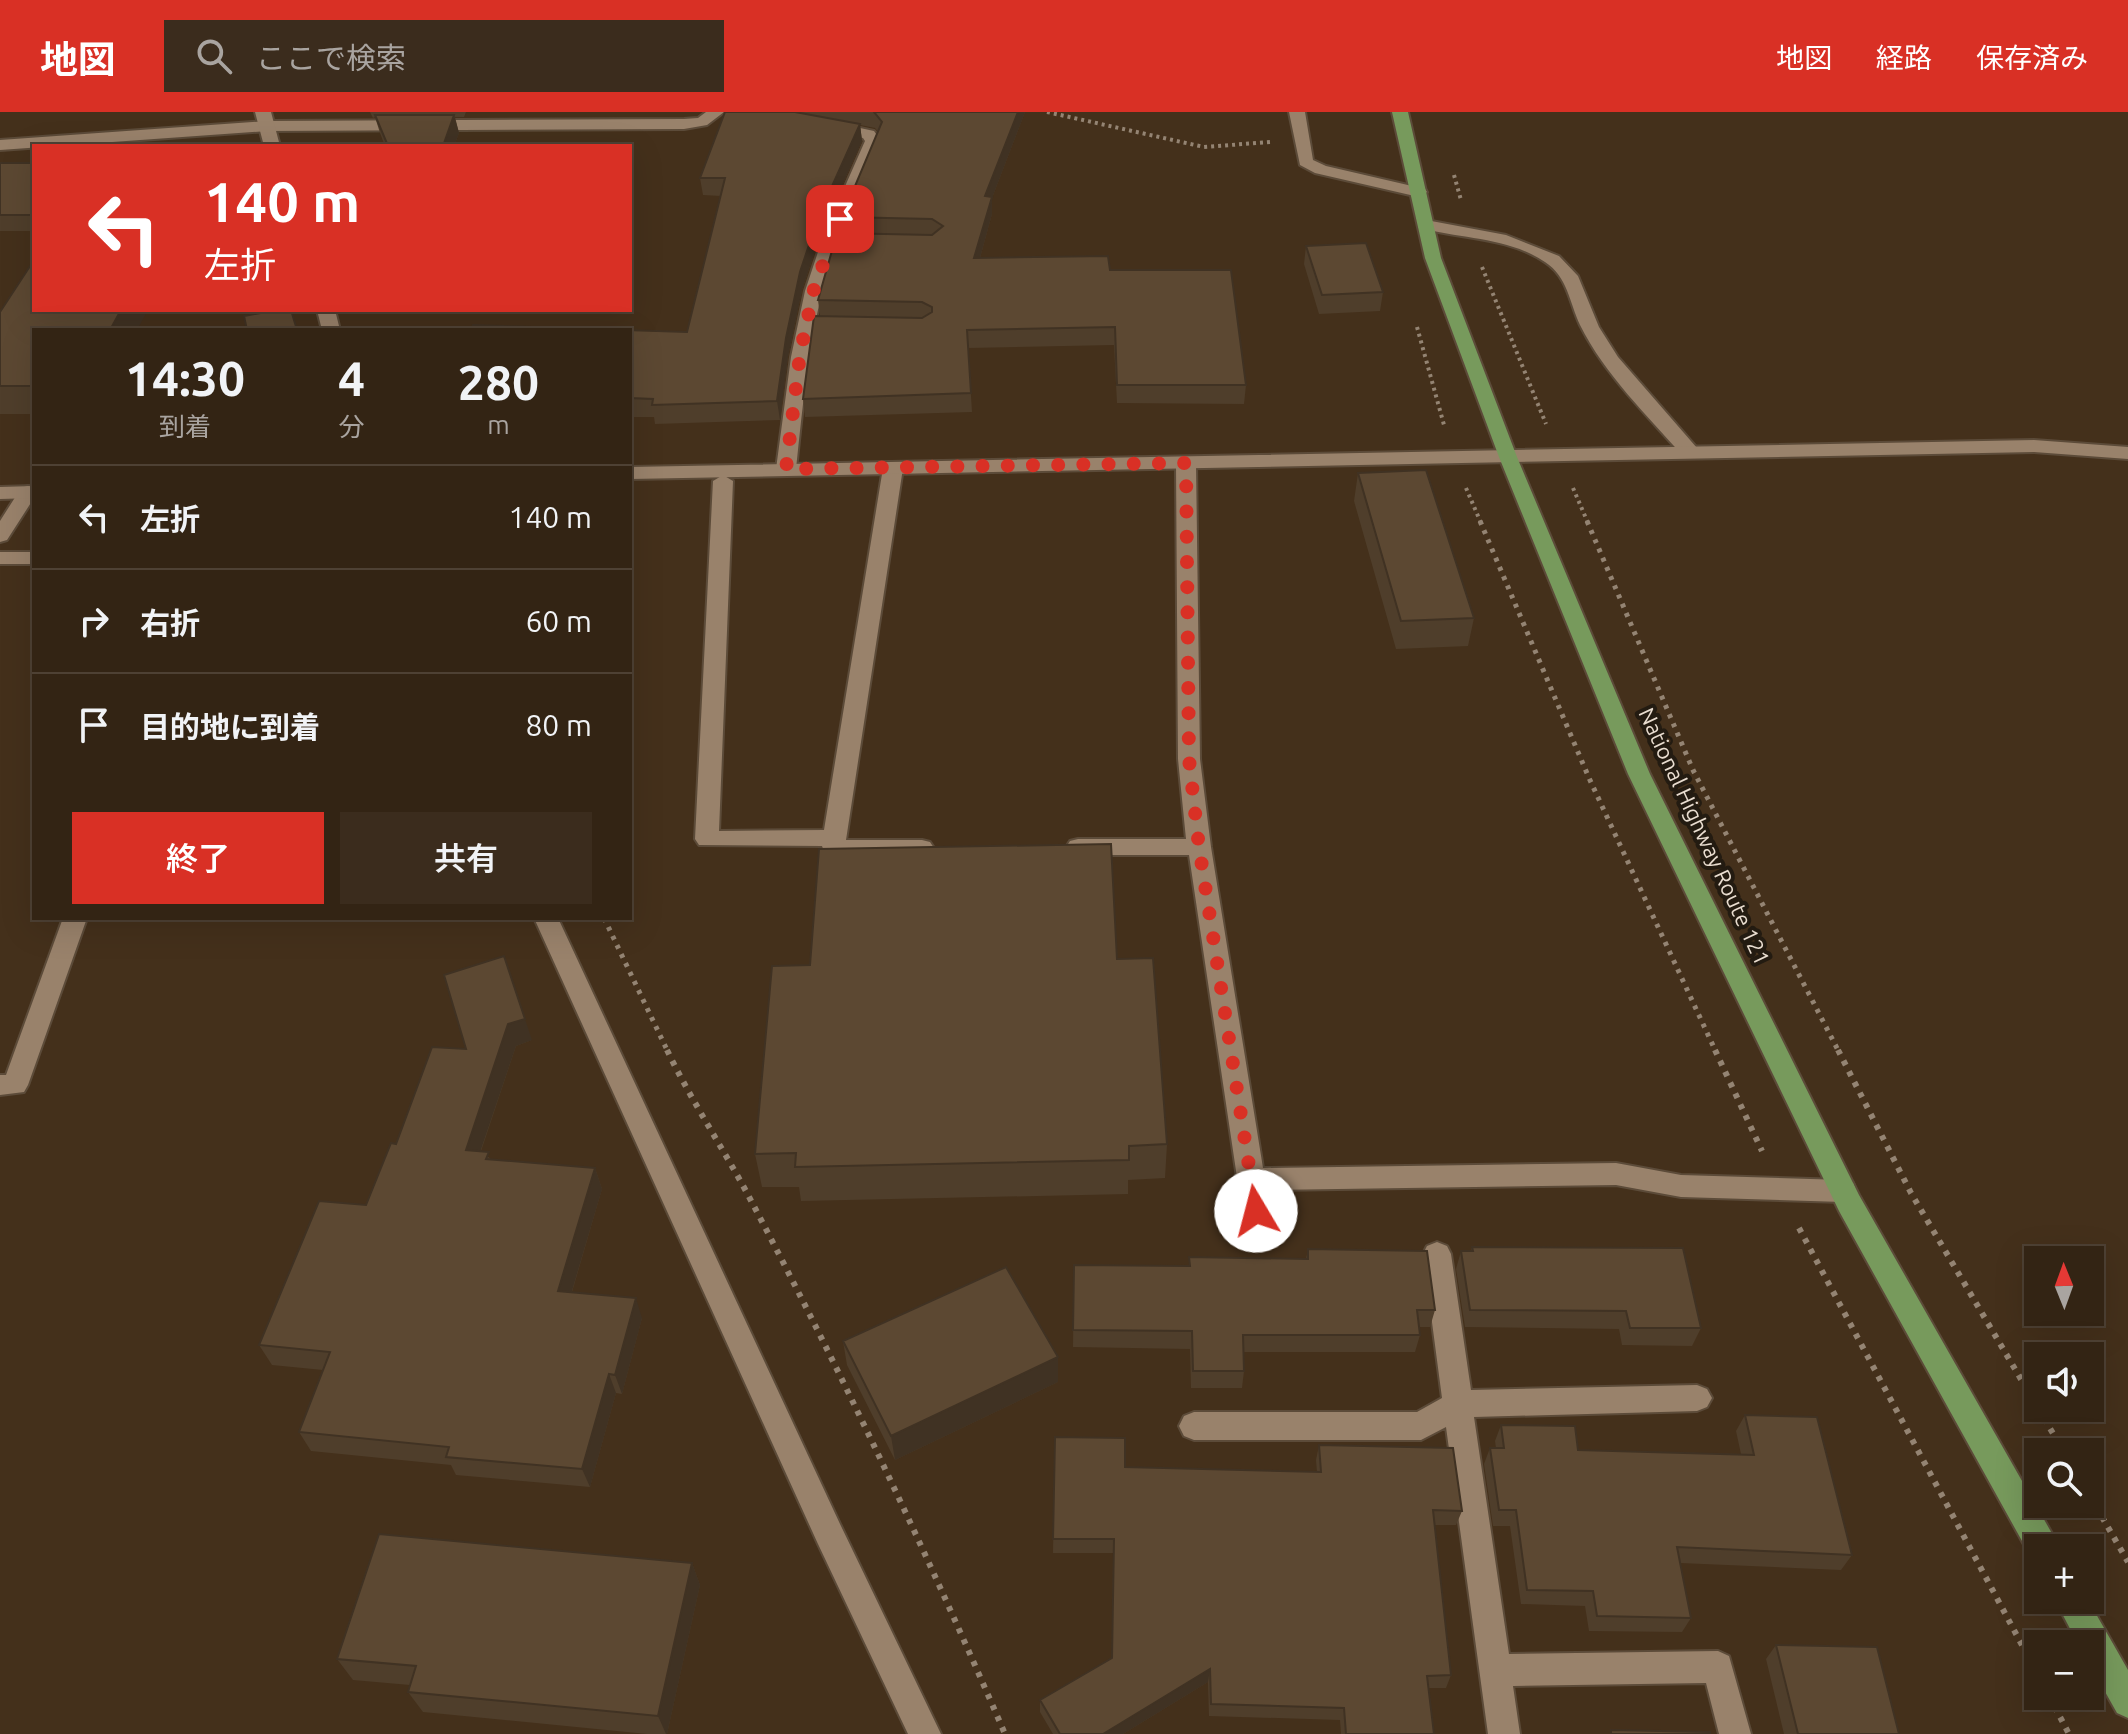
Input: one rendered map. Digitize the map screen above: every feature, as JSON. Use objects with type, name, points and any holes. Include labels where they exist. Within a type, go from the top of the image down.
[{"type":"highway","name":"National Highway Route 121","points":[[1400,112],[1433,258],[1508,457],[1639,774],[1843,1191],[2035,1534]]},
{"type":"highway","points":[[2079,1614],[2128,1702]]},
{"type":"street","points":[[0,145],[265,119],[684,124],[702,122],[716,112]]},
{"type":"street","points":[[1297,112],[1306,162],[1321,170],[1419,192]]},
{"type":"street","points":[[265,119],[271,144]]},
{"type":"street","points":[[786,469],[814,326],[814,289],[838,243],[873,141],[869,134],[808,123]]},
{"type":"street","points":[[1426,225],[1471,233],[1532,250],[1565,271],[1590,328],[1621,371],[1690,452]]},
{"type":"street","points":[[632,473],[2034,446],[2128,453]]},
{"type":"street","points":[[1186,463],[1189,759],[1199,847],[1256,1211]]},
{"type":"street","points":[[893,468],[833,848],[944,848]]},
{"type":"street","points":[[723,481],[707,839],[834,838]]},
{"type":"street","points":[[0,493],[31,492]]},
{"type":"street","points":[[0,536],[31,492]]},
{"type":"street","points":[[0,558],[32,558]]},
{"type":"street","points":[[1056,847],[1199,847]]},
{"type":"street","points":[[0,1085],[15,1085],[74,920]]},
{"type":"street","points":[[547,920],[829,1534],[925,1734]]},
{"type":"street","points":[[1252,1179],[1616,1174],[1681,1186],[1843,1191]]},
{"type":"street","points":[[1437,1254],[1504,1734]]},
{"type":"street","points":[[1194,1426],[1421,1426],[1458,1404],[1697,1398]]},
{"type":"street","points":[[1493,1670],[1718,1667],[1735,1734]]},
{"type":"path","points":[[1047,112],[1204,147],[1303,138]]},
{"type":"path","points":[[1452,165],[1478,256],[1547,427]]},
{"type":"path","points":[[1568,477],[1693,770],[1911,1193],[2024,1384]]},
{"type":"path","points":[[1462,478],[1589,778],[1780,1189],[2024,1649]]},
{"type":"path","points":[[605,920],[672,1060],[747,1194],[846,1392],[950,1606],[1005,1734]]},
{"type":"path","points":[[2103,1518],[2128,1562]]},
{"type":"path","points":[[2056,1710],[2069,1734]]},
{"type":"building","points":[[725,112],[795,112],[860,124],[819,215],[800,272],[777,401],[652,405],[653,399],[632,398],[632,330],[687,332],[725,178],[700,178]]},
{"type":"building","points":[[874,112],[1018,112],[985,196],[992,197],[974,258],[1108,256],[1110,270],[1231,270],[1246,385],[1117,385],[1115,327],[967,330],[971,393],[803,399],[814,316],[922,318],[932,312],[932,307],[922,302],[818,300],[837,233],[932,235],[943,226],[932,219],[842,217],[882,122]]},
{"type":"building","points":[[375,115],[454,115],[444,144],[387,144]]},
{"type":"building","points":[[0,163],[32,163],[32,214],[0,215]]},
{"type":"building","points":[[1366,243],[1383,292],[1322,295],[1306,246]]},
{"type":"building","points":[[32,263],[32,312],[120,312],[111,328],[32,328],[32,386],[0,386],[0,312]]},
{"type":"building","points":[[292,312],[296,328],[247,328],[244,316]]},
{"type":"building","points":[[473,325],[565,328],[472,328]]},
{"type":"building","points":[[1426,470],[1474,618],[1401,621],[1358,473]]},
{"type":"building","points":[[1111,844],[1117,959],[1153,958],[1167,1144],[1129,1146],[1129,1160],[795,1167],[796,1153],[755,1154],[772,966],[810,965],[819,849]]},
{"type":"building","points":[[504,956],[525,1019],[508,1024],[466,1150],[489,1152],[486,1159],[595,1168],[558,1291],[636,1298],[615,1375],[609,1374],[582,1469],[446,1457],[449,1447],[299,1432],[330,1352],[259,1345],[319,1201],[366,1205],[391,1143],[396,1144],[432,1047],[466,1049],[444,975]]},
{"type":"building","points":[[1472,1247],[1683,1248],[1701,1328],[1630,1328],[1626,1311],[1470,1310],[1461,1251],[1473,1251]]},
{"type":"building","points":[[1308,1249],[1427,1251],[1435,1310],[1417,1310],[1420,1335],[1243,1335],[1244,1371],[1193,1371],[1192,1331],[1073,1330],[1074,1265],[1190,1266],[1189,1257],[1308,1259]]},
{"type":"building","points":[[1006,1267],[1058,1357],[891,1436],[843,1341]]},
{"type":"building","points":[[1745,1415],[1817,1417],[1852,1555],[1677,1547],[1691,1618],[1597,1616],[1593,1591],[1527,1590],[1516,1510],[1499,1510],[1490,1448],[1504,1448],[1501,1425],[1575,1426],[1578,1450],[1754,1455]]},
{"type":"building","points":[[1055,1437],[1125,1438],[1125,1467],[1321,1472],[1319,1445],[1453,1448],[1462,1511],[1433,1510],[1451,1675],[1427,1676],[1434,1734],[1346,1734],[1344,1708],[1211,1704],[1210,1669],[1103,1734],[1060,1734],[1040,1700],[1112,1658],[1114,1539],[1053,1539]]},
{"type":"building","points":[[379,1534],[692,1563],[658,1716],[408,1692],[416,1666],[337,1659]]},
{"type":"building","points":[[1776,1645],[1877,1647],[1899,1734],[1798,1734]]},
{"type":"building","points":[[1611,1730],[1710,1732],[1710,1734],[1611,1734]]},
{"type":"route","points":[[840,219],[814,289],[800,354],[786,469],[1186,463],[1189,759],[1199,847],[1256,1211]]}]
